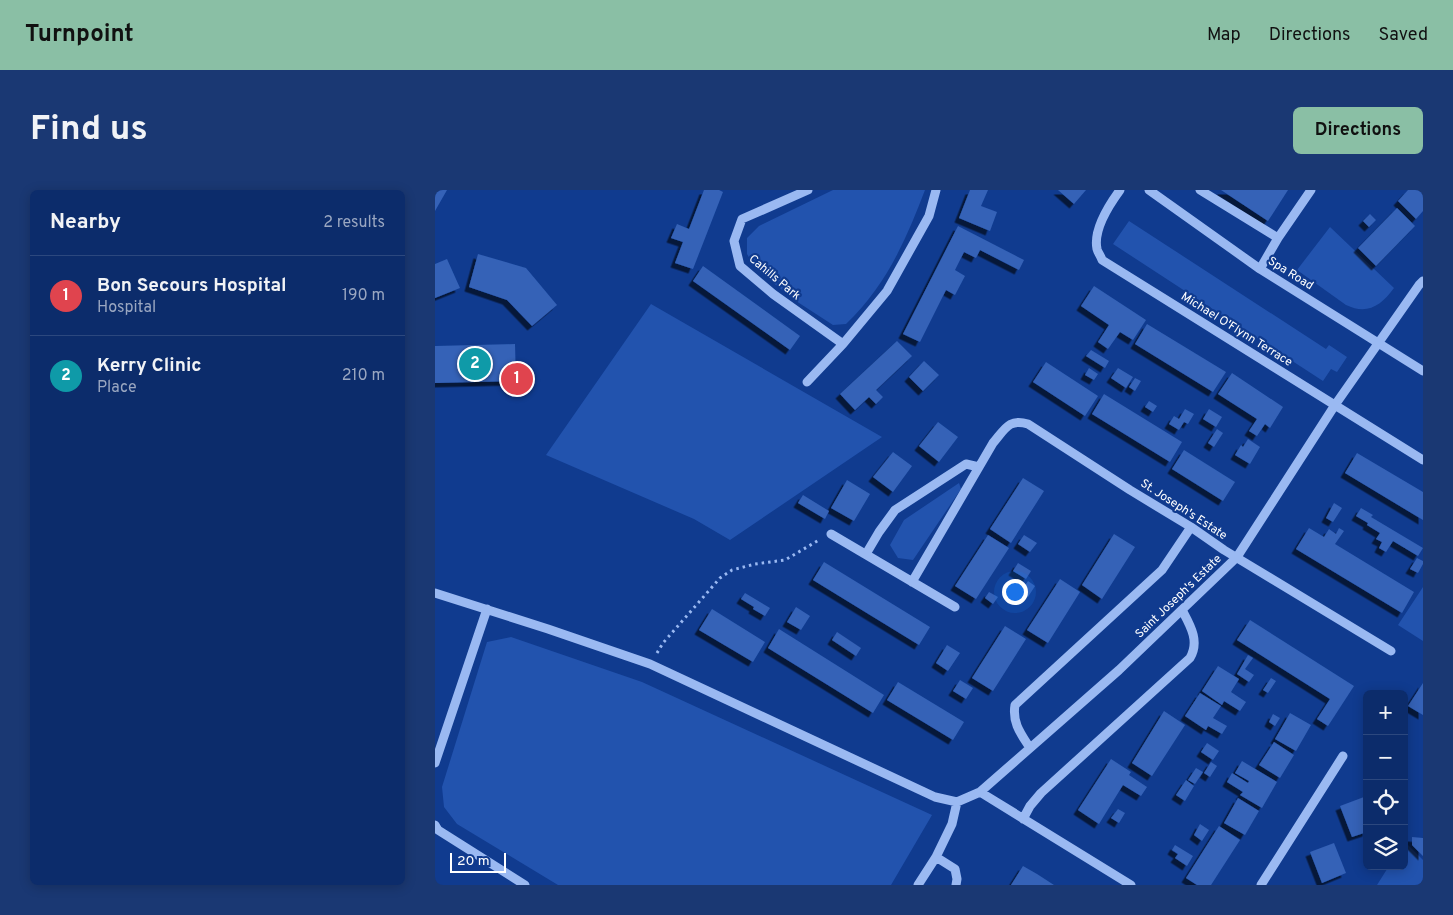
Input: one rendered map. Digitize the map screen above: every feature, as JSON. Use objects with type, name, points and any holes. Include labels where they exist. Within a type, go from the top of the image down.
[{"type":"street","name":"Cahills Park","points":[[808,190],[742,219],[733,241],[740,266],[773,294],[843,344]]},
{"type":"street","points":[[807,382],[843,344],[887,291],[929,216],[937,190]]},
{"type":"street","name":"Michael O'Flynn Terrace","points":[[1120,190],[1108,207],[1096,238],[1097,250],[1102,260],[1423,460]]},
{"type":"street","name":"Spa Road","points":[[1149,190],[1260,269],[1423,371]]},
{"type":"street","points":[[1200,190],[1278,238]]},
{"type":"street","points":[[1260,269],[1278,238],[1311,190]]},
{"type":"street","name":"Saint Joseph's Estate","points":[[957,802],[980,792],[1119,670],[1237,557],[1335,405],[1423,281]]},
{"type":"street","name":"St. Joseph's Estate","points":[[912,582],[993,443],[1009,424],[1019,421],[1028,424],[1191,527],[1224,550],[1391,651]]},
{"type":"street","points":[[866,554],[895,510],[966,464],[979,468]]},
{"type":"street","points":[[1030,748],[1019,730],[1013,715],[1015,705],[1162,570],[1191,527]]},
{"type":"street","points":[[831,534],[955,607]]},
{"type":"street","points":[[435,593],[650,664],[935,797],[957,802],[952,824],[936,857],[918,885]]},
{"type":"street","points":[[435,763],[487,609]]},
{"type":"street","points":[[1023,818],[1041,793],[1190,658],[1193,653],[1194,634],[1182,610]]},
{"type":"street","points":[[1261,885],[1343,756]]},
{"type":"street","points":[[980,792],[1131,885]]},
{"type":"street","points":[[435,825],[438,830],[525,885]]},
{"type":"street","points":[[936,857],[955,870],[956,885]]},
{"type":"path","points":[[650,664],[663,643],[720,578],[732,570],[755,564],[785,560],[831,534]]},
{"type":"shaded area","points":[[833,190],[925,190],[910,227],[884,278],[873,294],[846,324],[833,325],[796,301],[756,269],[747,254],[747,238],[759,226]]},
{"type":"shaded area","points":[[1129,221],[1326,349],[1329,345],[1347,357],[1337,372],[1331,369],[1323,381],[1113,244]]},
{"type":"shaded area","points":[[1330,227],[1394,288],[1379,304],[1367,309],[1346,305],[1297,270]]},
{"type":"shaded area","points":[[651,304],[882,437],[730,540],[694,519],[546,455]]},
{"type":"shaded area","points":[[959,483],[961,489],[913,560],[898,558],[890,545],[904,520]]},
{"type":"shaded area","points":[[1423,587],[1423,641],[1398,625]]},
{"type":"shaded area","points":[[511,637],[642,682],[932,815],[891,885],[558,885],[457,824],[444,807],[442,787],[487,642]]},
{"type":"shaded area","points":[[1408,845],[1423,860],[1423,885],[1377,885],[1386,870],[1408,870]]},
{"type":"building","points":[[435,190],[447,190],[435,211]]},
{"type":"building","points":[[704,190],[719,190],[723,192],[693,269],[675,263],[683,242],[671,238],[677,224],[689,229]]},
{"type":"building","points":[[970,190],[988,190],[981,206],[997,212],[990,231],[959,218]]},
{"type":"building","points":[[1058,190],[1086,190],[1074,204]]},
{"type":"building","points":[[1221,190],[1288,190],[1268,221]]},
{"type":"building","points":[[1408,190],[1423,190],[1423,211],[1416,219],[1398,201]]},
{"type":"building","points":[[1397,208],[1415,226],[1376,266],[1358,248]]},
{"type":"building","points":[[1370,214],[1376,220],[1369,227],[1363,221]]},
{"type":"building","points":[[958,226],[1024,260],[1019,270],[980,250],[976,258],[964,252],[955,270],[965,276],[955,295],[946,290],[920,342],[903,334]]},
{"type":"building","points":[[478,254],[526,268],[557,305],[532,326],[507,300],[469,287]]},
{"type":"building","points":[[447,259],[460,288],[435,298],[435,264]]},
{"type":"building","points":[[703,266],[800,336],[790,350],[693,281]]},
{"type":"building","points":[[1094,286],[1146,320],[1133,340],[1120,332],[1108,349],[1098,342],[1109,325],[1081,306]]},
{"type":"building","points":[[1147,324],[1226,372],[1213,392],[1135,344]]},
{"type":"building","points":[[897,341],[912,356],[876,390],[883,397],[876,404],[869,397],[855,410],[840,394]]},
{"type":"building","points":[[515,344],[516,381],[435,383],[435,346]]},
{"type":"building","points":[[1091,350],[1109,361],[1105,368],[1086,356]]},
{"type":"building","points":[[924,361],[939,375],[923,391],[909,377]]},
{"type":"building","points":[[1046,362],[1098,396],[1085,416],[1033,382]]},
{"type":"building","points":[[1089,368],[1098,374],[1094,380],[1085,375]]},
{"type":"building","points":[[1118,368],[1133,377],[1126,388],[1111,378]]},
{"type":"building","points":[[1232,373],[1283,407],[1270,428],[1265,424],[1257,436],[1249,431],[1257,419],[1218,394]]},
{"type":"building","points":[[1135,378],[1141,381],[1135,391],[1129,387]]},
{"type":"building","points":[[1104,394],[1182,442],[1170,462],[1092,414]]},
{"type":"building","points":[[1149,401],[1157,406],[1153,412],[1145,407]]},
{"type":"building","points":[[1185,409],[1194,414],[1188,424],[1184,422],[1179,430],[1169,424],[1174,416],[1179,419]]},
{"type":"building","points":[[1209,409],[1222,417],[1216,427],[1203,419]]},
{"type":"building","points":[[938,422],[958,437],[939,462],[919,446]]},
{"type":"building","points":[[1217,429],[1223,433],[1214,447],[1208,443]]},
{"type":"building","points":[[1248,439],[1260,447],[1250,464],[1235,455],[1241,445],[1243,447]]},
{"type":"building","points":[[1184,450],[1235,482],[1223,501],[1172,469]]},
{"type":"building","points":[[893,452],[912,466],[893,492],[873,477]]},
{"type":"building","points":[[1357,453],[1423,492],[1423,520],[1345,473]]},
{"type":"building","points":[[1023,478],[1044,491],[1011,543],[990,529]]},
{"type":"building","points":[[847,480],[870,494],[854,521],[831,508]]},
{"type":"building","points":[[803,495],[829,511],[825,519],[798,503]]},
{"type":"building","points":[[1334,503],[1342,508],[1333,522],[1326,518]]},
{"type":"building","points":[[1361,508],[1373,515],[1371,517],[1423,548],[1418,556],[1393,541],[1386,552],[1379,548],[1382,542],[1376,539],[1380,533],[1356,516]]},
{"type":"building","points":[[1309,528],[1324,537],[1329,529],[1336,534],[1339,528],[1344,531],[1335,544],[1414,592],[1402,613],[1296,549]]},
{"type":"building","points":[[1114,534],[1135,547],[1102,599],[1082,585]]},
{"type":"building","points":[[988,535],[1009,548],[976,599],[955,586]]},
{"type":"building","points":[[1024,535],[1037,543],[1030,552],[1018,544]]},
{"type":"building","points":[[1417,558],[1423,561],[1418,573],[1410,569]]},
{"type":"building","points":[[824,562],[930,627],[919,645],[813,580]]},
{"type":"building","points":[[1018,563],[1031,571],[1026,579],[1013,571]]},
{"type":"building","points":[[1060,579],[1080,592],[1048,643],[1027,630]]},
{"type":"building","points":[[1028,581],[1035,586],[1028,597],[1020,593]]},
{"type":"building","points":[[989,592],[998,597],[993,604],[985,598]]},
{"type":"building","points":[[745,593],[770,608],[765,616],[741,599]]},
{"type":"building","points":[[796,607],[810,616],[801,630],[787,622]]},
{"type":"building","points":[[712,609],[765,642],[753,662],[699,630]]},
{"type":"building","points":[[1250,620],[1354,686],[1328,726],[1317,719],[1330,699],[1237,640]]},
{"type":"building","points":[[1005,626],[1026,639],[993,691],[972,678]]},
{"type":"building","points":[[779,629],[884,695],[873,713],[768,648]]},
{"type":"building","points":[[837,632],[861,648],[856,656],[832,640]]},
{"type":"building","points":[[947,645],[960,653],[948,671],[936,663]]},
{"type":"building","points":[[1248,655],[1253,658],[1245,669],[1254,675],[1249,682],[1237,674]]},
{"type":"building","points":[[1218,666],[1239,679],[1231,692],[1246,702],[1240,711],[1224,701],[1222,705],[1202,691]]},
{"type":"building","points":[[1271,678],[1276,681],[1268,693],[1263,690]]},
{"type":"building","points":[[960,680],[973,688],[966,699],[953,691]]},
{"type":"building","points":[[898,682],[964,722],[953,740],[887,700]]},
{"type":"building","points":[[1423,683],[1423,715],[1408,706]]},
{"type":"building","points":[[1200,693],[1221,706],[1213,718],[1227,726],[1222,734],[1208,726],[1206,730],[1185,716]]},
{"type":"building","points":[[1164,711],[1185,725],[1152,776],[1132,763]]},
{"type":"building","points":[[1290,713],[1311,725],[1296,751],[1275,739]]},
{"type":"building","points":[[1273,714],[1280,718],[1275,726],[1269,722]]},
{"type":"building","points":[[1274,742],[1294,755],[1280,778],[1259,765]]},
{"type":"building","points":[[1207,743],[1219,751],[1213,760],[1201,752]]},
{"type":"building","points":[[1111,759],[1131,772],[1129,775],[1147,787],[1141,796],[1123,785],[1099,824],[1078,810]]},
{"type":"building","points":[[1242,761],[1277,782],[1262,808],[1240,795],[1243,792],[1227,782],[1232,773],[1248,783],[1249,781],[1235,773]]},
{"type":"building","points":[[1211,762],[1217,766],[1210,777],[1204,773]]},
{"type":"building","points":[[1196,768],[1203,772],[1195,784],[1188,780]]},
{"type":"building","points":[[1186,780],[1194,786],[1185,801],[1176,795]]},
{"type":"building","points":[[1363,797],[1363,833],[1352,837],[1340,806]]},
{"type":"building","points":[[1238,798],[1259,811],[1245,835],[1224,823]]},
{"type":"building","points":[[1118,809],[1125,813],[1119,823],[1111,818]]},
{"type":"building","points":[[1200,824],[1209,830],[1202,841],[1194,835]]},
{"type":"building","points":[[1219,826],[1240,840],[1211,885],[1197,885],[1186,878]]},
{"type":"building","points":[[1412,837],[1423,838],[1423,856],[1412,845]]},
{"type":"building","points":[[1334,843],[1346,873],[1322,883],[1310,852]]},
{"type":"building","points":[[1175,845],[1193,856],[1187,866],[1175,858],[1178,854],[1172,850]]},
{"type":"building","points":[[1023,866],[1037,874],[1054,885],[1011,885]]},
{"type":"place","name":"Kerry Clinic","points":[[475,364]]},
{"type":"place","name":"Bon Secours Hospital","points":[[517,379]]}]
